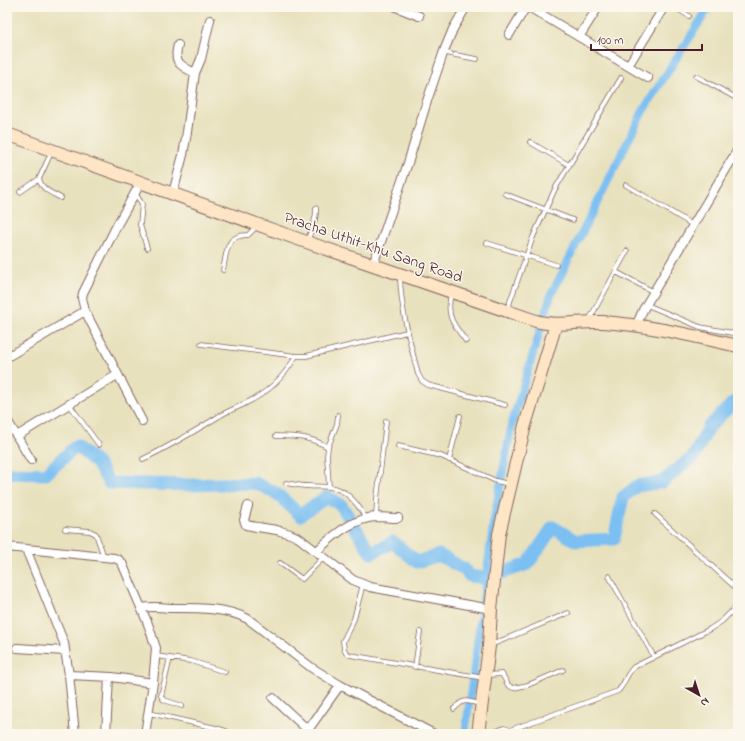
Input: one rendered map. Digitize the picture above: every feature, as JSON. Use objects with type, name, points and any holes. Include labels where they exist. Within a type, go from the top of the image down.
[{"type":"main road","name":"Pracha Uthit-Khu Sang Road","points":[[7,134],[372,265],[546,323],[588,322],[636,326],[679,333],[738,346]]},
{"type":"main road","points":[[478,734],[478,704],[489,646],[490,609],[499,534],[508,484],[525,425],[546,323]]},
{"type":"street","points":[[396,7],[419,16]]},
{"type":"street","points":[[372,265],[409,160],[427,101],[450,54],[453,28],[466,7]]},
{"type":"street","points":[[509,35],[529,7],[648,78]]},
{"type":"street","points":[[579,37],[598,7]]},
{"type":"street","points":[[628,66],[664,7]]},
{"type":"street","points":[[173,193],[184,147],[195,73],[201,59],[210,20]]},
{"type":"street","points":[[178,45],[176,58],[179,63],[195,73]]},
{"type":"street","points":[[636,326],[654,292],[738,149]]},
{"type":"street","points":[[141,182],[109,240],[83,292],[82,298],[85,311],[142,421]]},
{"type":"street","points":[[7,357],[85,311]]},
{"type":"street","points":[[17,436],[117,375]]},
{"type":"street","points":[[7,420],[31,460]]},
{"type":"street","points":[[248,506],[244,520],[246,524],[291,533],[300,538],[353,580],[362,584],[370,587],[490,609]]},
{"type":"street","points":[[317,551],[336,534],[356,522],[376,517],[398,518]]},
{"type":"street","points":[[7,547],[114,558],[122,563],[142,608],[156,648],[153,683],[145,734]]},
{"type":"street","points":[[26,549],[61,633],[66,651],[75,734]]},
{"type":"street","points":[[142,608],[187,608],[225,611],[241,615],[312,668],[340,685],[434,734]]},
{"type":"street","points":[[17,648],[66,651]]},
{"type":"street","points":[[69,675],[109,677],[153,683]]},
{"type":"street","points":[[106,734],[109,677]]},
{"type":"street","points":[[273,698],[306,732],[340,685]]},
{"type":"lane","points":[[674,7],[689,16]]},
{"type":"lane","points":[[450,54],[476,59]]},
{"type":"lane","points":[[696,76],[738,99]]},
{"type":"lane","points":[[507,311],[533,237],[555,189],[621,78]]},
{"type":"lane","points":[[530,142],[569,165]]},
{"type":"lane","points":[[20,192],[39,179],[52,150]]},
{"type":"lane","points":[[39,179],[40,183],[46,190],[61,198]]},
{"type":"lane","points":[[626,185],[693,225]]},
{"type":"lane","points":[[135,193],[141,200],[142,204],[140,225],[147,248]]},
{"type":"lane","points":[[505,194],[573,220]]},
{"type":"lane","points":[[307,242],[317,213],[316,208]]},
{"type":"lane","points":[[223,270],[229,243],[232,239],[242,235],[248,235],[258,224]]},
{"type":"lane","points":[[487,243],[556,265]]},
{"type":"lane","points":[[588,322],[628,251]]},
{"type":"lane","points":[[616,272],[654,292]]},
{"type":"lane","points":[[400,274],[401,299],[407,332],[418,374],[422,381],[428,385],[506,405]]},
{"type":"lane","points":[[451,292],[449,304],[450,318],[466,340]]},
{"type":"lane","points":[[647,305],[700,327],[738,334]]},
{"type":"lane","points":[[201,344],[306,356],[407,332]]},
{"type":"lane","points":[[144,459],[228,411],[247,403],[266,392],[281,379],[296,356]]},
{"type":"lane","points":[[69,404],[98,445]]},
{"type":"lane","points":[[329,487],[327,456],[328,448],[337,424],[338,415]]},
{"type":"lane","points":[[449,460],[460,416]]},
{"type":"lane","points":[[376,517],[386,421]]},
{"type":"lane","points":[[276,436],[307,438],[314,440],[328,448]]},
{"type":"lane","points":[[398,446],[441,456],[496,481],[508,484]]},
{"type":"lane","points":[[286,482],[304,486],[329,487],[341,491],[350,497],[366,519]]},
{"type":"lane","points":[[655,514],[738,590]]},
{"type":"lane","points":[[65,529],[90,531],[96,534],[104,557]]},
{"type":"lane","points":[[280,564],[302,579],[324,557]]},
{"type":"lane","points":[[609,576],[654,657]]},
{"type":"lane","points":[[362,584],[354,619],[343,641],[344,649],[350,655],[471,677],[502,674],[508,685],[512,688],[528,685],[563,670]]},
{"type":"lane","points":[[505,734],[510,730],[618,690],[621,688],[627,675],[634,667],[710,629],[722,621],[738,605]]},
{"type":"lane","points":[[489,646],[568,613]]},
{"type":"lane","points":[[415,666],[420,632]]},
{"type":"lane","points":[[156,656],[191,660],[225,672]]},
{"type":"lane","points":[[170,658],[161,696],[164,700],[182,706]]},
{"type":"lane","points":[[454,709],[462,702],[470,701],[478,704]]},
{"type":"lane","points":[[149,712],[216,728],[226,731],[228,734]]},
{"type":"lane","points":[[489,734],[504,728],[510,730]]},
{"type":"waterway","points":[[465,734],[494,519],[512,423],[551,295],[643,111],[709,7]]},
{"type":"waterway","points":[[7,473],[46,474],[76,446],[97,463],[109,483],[192,485],[255,483],[276,493],[300,515],[327,497],[341,505],[371,553],[393,542],[417,562],[439,555],[464,569],[470,576],[486,578],[528,564],[553,527],[576,541],[614,539],[623,497],[637,486],[662,482],[694,456],[709,427],[733,403],[738,400]]}]
